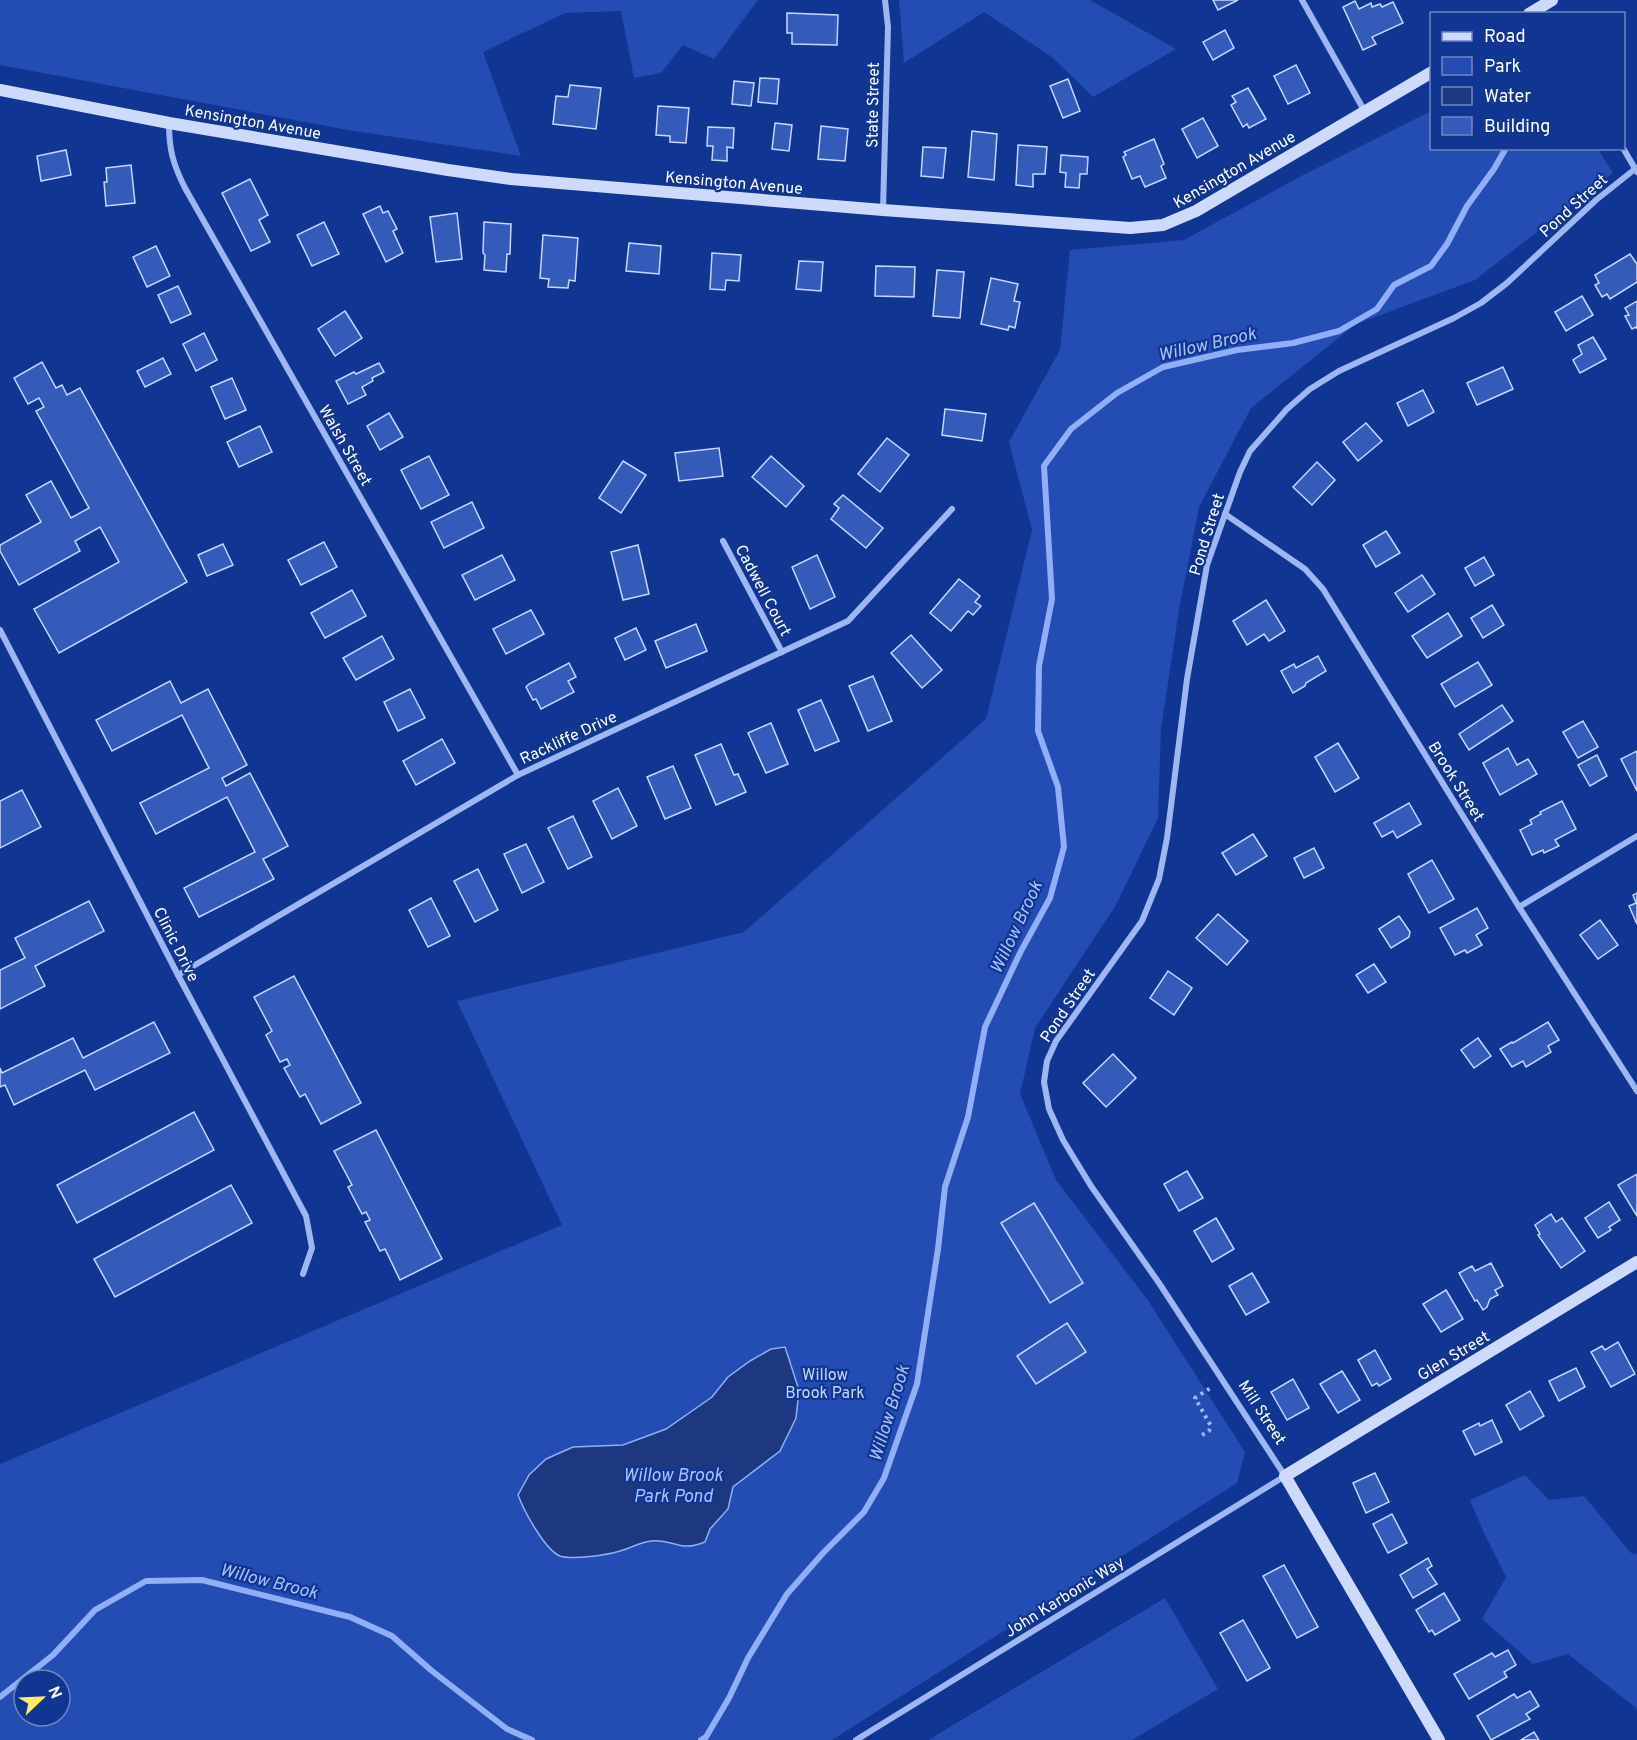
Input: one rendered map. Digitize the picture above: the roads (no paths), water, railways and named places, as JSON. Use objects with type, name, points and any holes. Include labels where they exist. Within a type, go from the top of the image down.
[{"type":"main road","name":"Kensington Avenue","points":[[0,90],[169,123],[448,171],[511,179],[1130,228],[1157,226],[1196,212],[1430,73]]},
{"type":"main road","name":"Glen Street","points":[[1286,1476],[1637,1262]]},
{"type":"main road","name":"Mill Street","points":[[1286,1476],[1439,1740]]},
{"type":"street","name":"State Street","points":[[883,210],[888,27],[885,0]]},
{"type":"street","points":[[1302,0],[1365,112]]},
{"type":"street","name":"Walsh Street","points":[[169,123],[170,152],[185,188],[518,775]]},
{"type":"street","points":[[1624,150],[1636,171]]},
{"type":"street","name":"Pond Street","points":[[1049,1109],[1044,1082],[1047,1060],[1056,1041],[1142,921],[1159,879],[1167,838],[1187,679],[1207,565],[1250,451],[1265,432],[1310,389],[1339,371],[1454,318],[1481,303],[1507,283],[1596,200],[1636,171]]},
{"type":"street","name":"Rackliffe Drive","points":[[178,975],[518,775],[848,621],[952,509]]},
{"type":"street","name":"Brook Street","points":[[1225,514],[1305,569],[1323,589],[1519,907],[1637,1091]]},
{"type":"street","name":"Cadwell Court","points":[[723,541],[782,652]]},
{"type":"street","name":"Clinic Drive","points":[[0,630],[178,975],[306,1216],[312,1248],[303,1274]]},
{"type":"street","points":[[1519,907],[1637,836]]},
{"type":"street","name":"Mill Street","points":[[1049,1109],[1063,1140],[1091,1186],[1159,1283],[1286,1476]]},
{"type":"street","name":"John Karbonic Way","points":[[856,1740],[1286,1476]]},
{"type":"water","name":"Willow Brook Park Pond","points":[[785,1347],[799,1390],[796,1418],[780,1451],[733,1487],[728,1509],[710,1529],[705,1542],[682,1546],[665,1541],[651,1541],[614,1553],[573,1557],[560,1556],[548,1546],[530,1520],[518,1495],[529,1475],[546,1459],[573,1447],[623,1445],[666,1429],[712,1397],[728,1377],[750,1361],[771,1349]]},
{"type":"waterway","name":"Willow Brook","points":[[701,1740],[706,1737],[729,1698],[748,1658],[787,1594],[864,1512],[884,1478],[917,1384],[945,1187],[968,1117],[985,1027],[1021,951],[1050,898],[1064,847],[1058,787],[1038,731],[1039,666],[1052,599],[1044,466],[1071,429],[1117,393],[1163,367],[1237,350],[1293,343],[1339,331],[1377,309],[1394,285],[1431,266],[1447,244],[1467,206],[1505,150]]},
{"type":"waterway","name":"Willow Brook","points":[[0,1697],[53,1655],[95,1610],[146,1581],[202,1580],[350,1617],[392,1636],[432,1671],[507,1729],[532,1740]]},
{"type":"park label","name":"Willow Brook Park","points":[[825,1383]]}]
